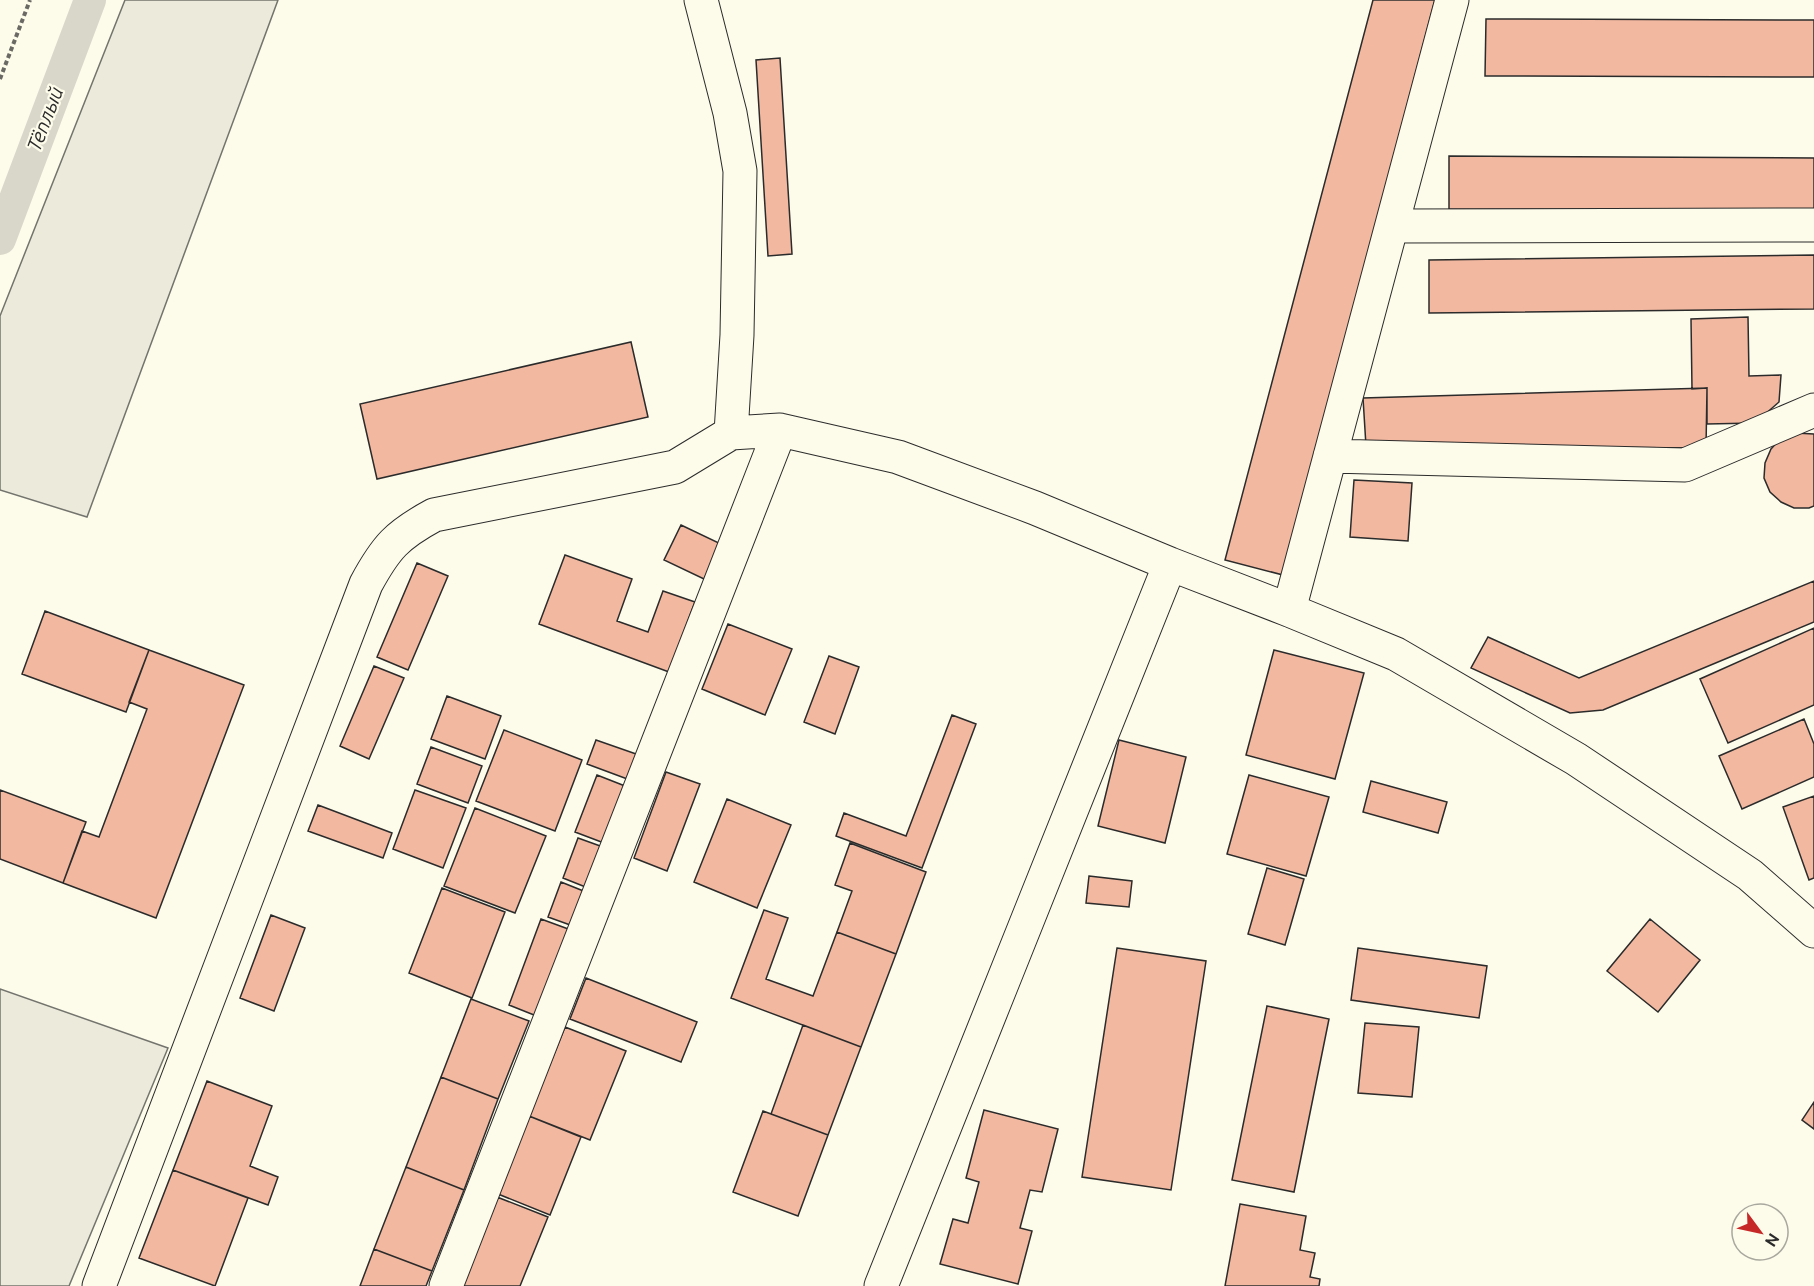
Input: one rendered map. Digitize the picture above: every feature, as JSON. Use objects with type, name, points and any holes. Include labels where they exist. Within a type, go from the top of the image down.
[{"type":"street","points":[[701,0],[730,113],[740,171],[737,335],[731,432]]},
{"type":"street","points":[[1289,610],[1452,0]]},
{"type":"street","points":[[1392,226],[1814,225]]},
{"type":"street","points":[[1330,456],[1685,465],[1814,410]]},
{"type":"street","points":[[446,1286],[780,430]]},
{"type":"street","points":[[99,1286],[366,584],[384,553],[412,526],[434,515],[675,467],[731,432],[780,430],[898,457],[1035,508],[1396,654],[1576,759],[1750,875],[1814,931]]},
{"type":"street","points":[[882,1286],[1170,564]]},
{"type":"path","points":[[0,79],[30,0]]},
{"type":"shaded area","points":[[125,0],[278,0],[87,517],[0,490],[0,316]]},
{"type":"shaded area","points":[[0,989],[168,1048],[69,1286],[0,1286]]},
{"type":"building","points":[[1373,0],[1435,0],[1283,575],[1225,560]]},
{"type":"building","points":[[1486,19],[1814,20],[1814,77],[1485,76]]},
{"type":"building","points":[[780,58],[792,254],[768,256],[756,60]]},
{"type":"building","points":[[1449,156],[1814,158],[1814,210],[1449,209]]},
{"type":"building","points":[[1814,255],[1814,309],[1429,313],[1429,260]]},
{"type":"building","points":[[1748,317],[1749,376],[1781,375],[1779,402],[1755,423],[1707,424],[1707,388],[1692,389],[1691,319]]},
{"type":"building","points":[[631,342],[648,417],[377,479],[360,404]]},
{"type":"building","points":[[1707,388],[1706,448],[1366,446],[1363,398]]},
{"type":"building","points":[[1795,433],[1814,434],[1814,506],[1809,508],[1794,508],[1781,502],[1770,492],[1764,478],[1765,463],[1771,449],[1781,438]]},
{"type":"building","points":[[1354,480],[1412,483],[1408,541],[1350,537]]},
{"type":"building","points":[[681,525],[721,544],[704,579],[664,560]]},
{"type":"building","points":[[565,555],[632,579],[617,621],[648,632],[663,591],[695,602],[669,672],[539,624]]},
{"type":"building","points":[[417,563],[448,576],[408,670],[377,657]]},
{"type":"building","points":[[1814,581],[1814,622],[1603,710],[1570,713],[1471,668],[1488,637],[1579,678]]},
{"type":"building","points":[[45,611],[149,650],[126,712],[22,674]]},
{"type":"building","points":[[728,624],[792,649],[765,715],[702,689]]},
{"type":"building","points":[[1814,628],[1814,705],[1728,743],[1700,679]]},
{"type":"building","points":[[149,650],[244,685],[156,918],[63,883],[82,831],[99,837],[147,709],[129,702]]},
{"type":"building","points":[[1274,650],[1364,673],[1335,779],[1246,755]]},
{"type":"building","points":[[829,656],[859,667],[835,734],[804,722]]},
{"type":"building","points":[[374,666],[404,678],[369,759],[340,746]]},
{"type":"building","points":[[447,696],[501,716],[485,759],[431,739]]},
{"type":"building","points":[[952,715],[976,724],[922,868],[836,836],[844,813],[906,836]]},
{"type":"building","points":[[1804,719],[1814,744],[1814,777],[1742,809],[1719,756]]},
{"type":"building","points":[[504,730],[582,760],[555,831],[476,801]]},
{"type":"building","points":[[596,740],[639,755],[630,780],[587,764]]},
{"type":"building","points":[[1119,740],[1186,757],[1165,843],[1098,826]]},
{"type":"building","points":[[431,747],[482,766],[468,803],[417,784]]},
{"type":"building","points":[[666,772],[700,784],[667,871],[634,858]]},
{"type":"building","points":[[597,775],[625,786],[604,843],[575,832]]},
{"type":"building","points":[[1249,775],[1329,797],[1306,876],[1227,854]]},
{"type":"building","points":[[1371,781],[1447,802],[1438,833],[1363,812]]},
{"type":"building","points":[[0,790],[86,822],[63,883],[0,859]]},
{"type":"building","points":[[415,790],[466,808],[443,868],[393,849]]},
{"type":"building","points":[[1814,796],[1814,878],[1809,880],[1783,807]]},
{"type":"building","points":[[727,799],[791,825],[757,908],[694,882]]},
{"type":"building","points":[[318,805],[392,833],[383,858],[308,831]]},
{"type":"building","points":[[475,808],[546,836],[515,913],[444,886]]},
{"type":"building","points":[[578,838],[603,847],[588,888],[563,878]]},
{"type":"building","points":[[850,843],[926,872],[896,954],[837,932],[852,891],[835,885]]},
{"type":"building","points":[[1267,868],[1304,879],[1285,945],[1248,934]]},
{"type":"building","points":[[1089,876],[1132,881],[1129,907],[1086,903]]},
{"type":"building","points":[[561,882],[586,892],[573,926],[548,917]]},
{"type":"building","points":[[442,888],[505,912],[472,998],[409,973]]},
{"type":"building","points":[[764,910],[788,918],[766,979],[813,996],[837,932],[896,954],[861,1047],[731,998]]},
{"type":"building","points":[[271,915],[305,928],[274,1011],[240,998]]},
{"type":"building","points":[[541,919],[571,930],[539,1017],[509,1005]]},
{"type":"building","points":[[1650,919],[1700,960],[1658,1012],[1607,971]]},
{"type":"building","points":[[1117,948],[1206,961],[1171,1190],[1082,1177]]},
{"type":"building","points":[[1358,948],[1487,966],[1479,1018],[1351,1000]]},
{"type":"building","points":[[586,978],[697,1022],[681,1062],[570,1019]]},
{"type":"building","points":[[471,999],[529,1021],[498,1099],[441,1077]]},
{"type":"building","points":[[1267,1006],[1329,1019],[1294,1192],[1232,1180]]},
{"type":"building","points":[[1365,1023],[1419,1027],[1412,1097],[1358,1093]]},
{"type":"building","points":[[803,1025],[861,1047],[828,1135],[771,1114]]},
{"type":"building","points":[[565,1027],[626,1051],[590,1140],[529,1116]]},
{"type":"building","points":[[441,1077],[498,1099],[464,1190],[406,1167]]},
{"type":"building","points":[[207,1081],[272,1106],[250,1166],[278,1177],[268,1205],[173,1170]]},
{"type":"building","points":[[1814,1102],[1814,1129],[1802,1120]]},
{"type":"building","points":[[984,1110],[1058,1129],[1042,1192],[1030,1190],[1020,1228],[1032,1231],[1018,1284],[940,1264],[953,1219],[968,1223],[979,1182],[966,1178]]},
{"type":"building","points":[[763,1111],[828,1135],[798,1216],[733,1192]]},
{"type":"building","points":[[529,1116],[581,1137],[550,1215],[498,1194]]},
{"type":"building","points":[[406,1167],[464,1190],[432,1271],[374,1249]]},
{"type":"building","points":[[173,1170],[248,1198],[215,1286],[139,1258]]},
{"type":"building","points":[[497,1197],[548,1217],[520,1286],[462,1286]]},
{"type":"building","points":[[1240,1204],[1306,1216],[1300,1250],[1315,1253],[1310,1277],[1320,1279],[1319,1286],[1225,1286]]},
{"type":"building","points":[[374,1249],[432,1271],[426,1286],[360,1286]]},
{"type":"waterway","name":"Тёплый","points":[[0,239],[90,0]]}]
